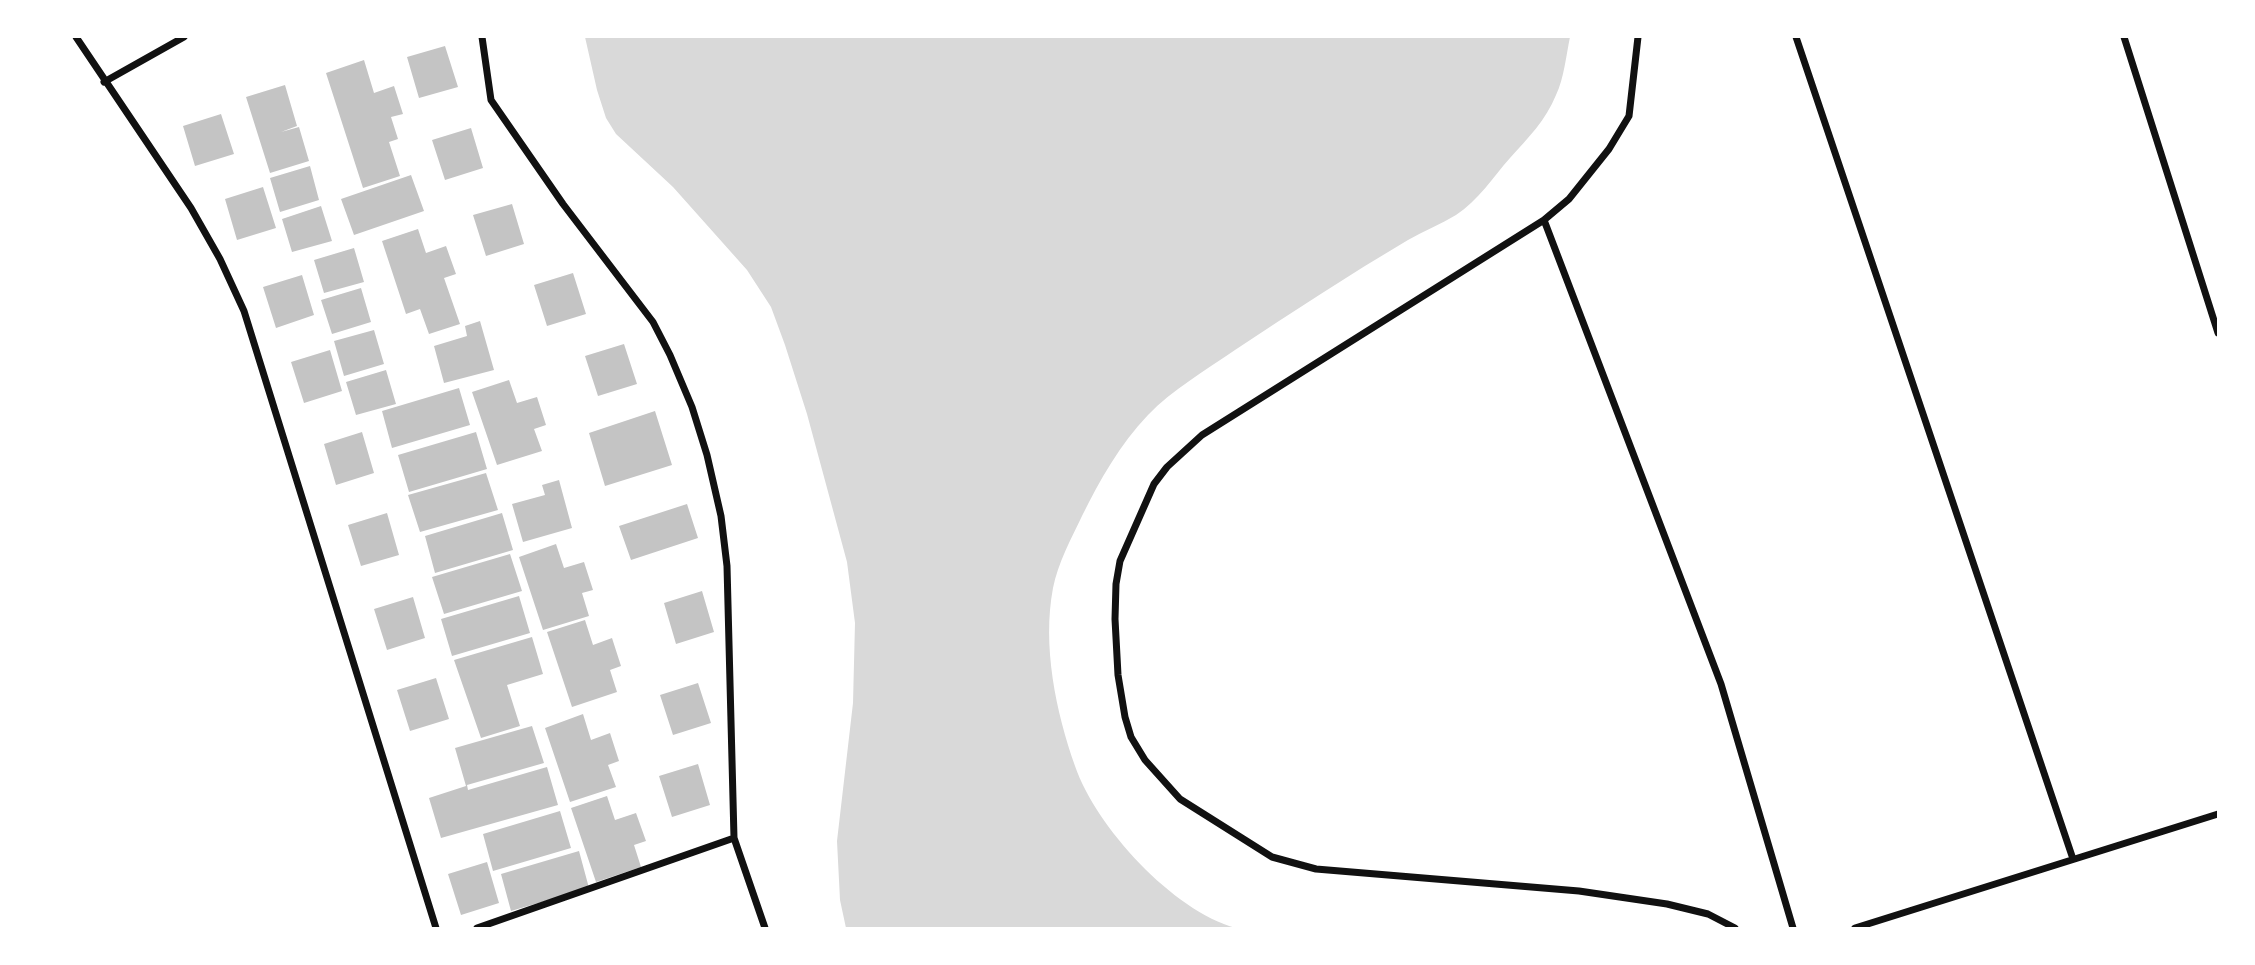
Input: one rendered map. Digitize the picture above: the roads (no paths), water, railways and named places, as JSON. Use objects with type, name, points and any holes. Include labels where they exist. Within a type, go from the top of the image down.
[{"type":"street","points":[[76,37],[191,208],[220,259],[244,311],[436,928]]},
{"type":"street","points":[[104,82],[184,37]]},
{"type":"street","points":[[482,37],[491,100],[563,204],[653,322],[684,386],[704,443],[721,516],[727,566],[734,838],[765,928]]},
{"type":"street","points":[[1638,37],[1629,116],[1620,134],[1569,199],[1544,220],[1202,435],[1167,467],[1154,484],[1120,561],[1115,619],[1118,675],[1131,737],[1145,760],[1180,799],[1272,857],[1315,869],[1579,891],[1667,904],[1708,914],[1735,928]]},
{"type":"street","points":[[1796,37],[2073,859]]},
{"type":"street","points":[[2124,37],[2218,333]]},
{"type":"street","points":[[1544,220],[1721,684],[1793,928]]},
{"type":"street","points":[[1855,928],[2218,814]]},
{"type":"street","points":[[477,928],[734,838]]}]
